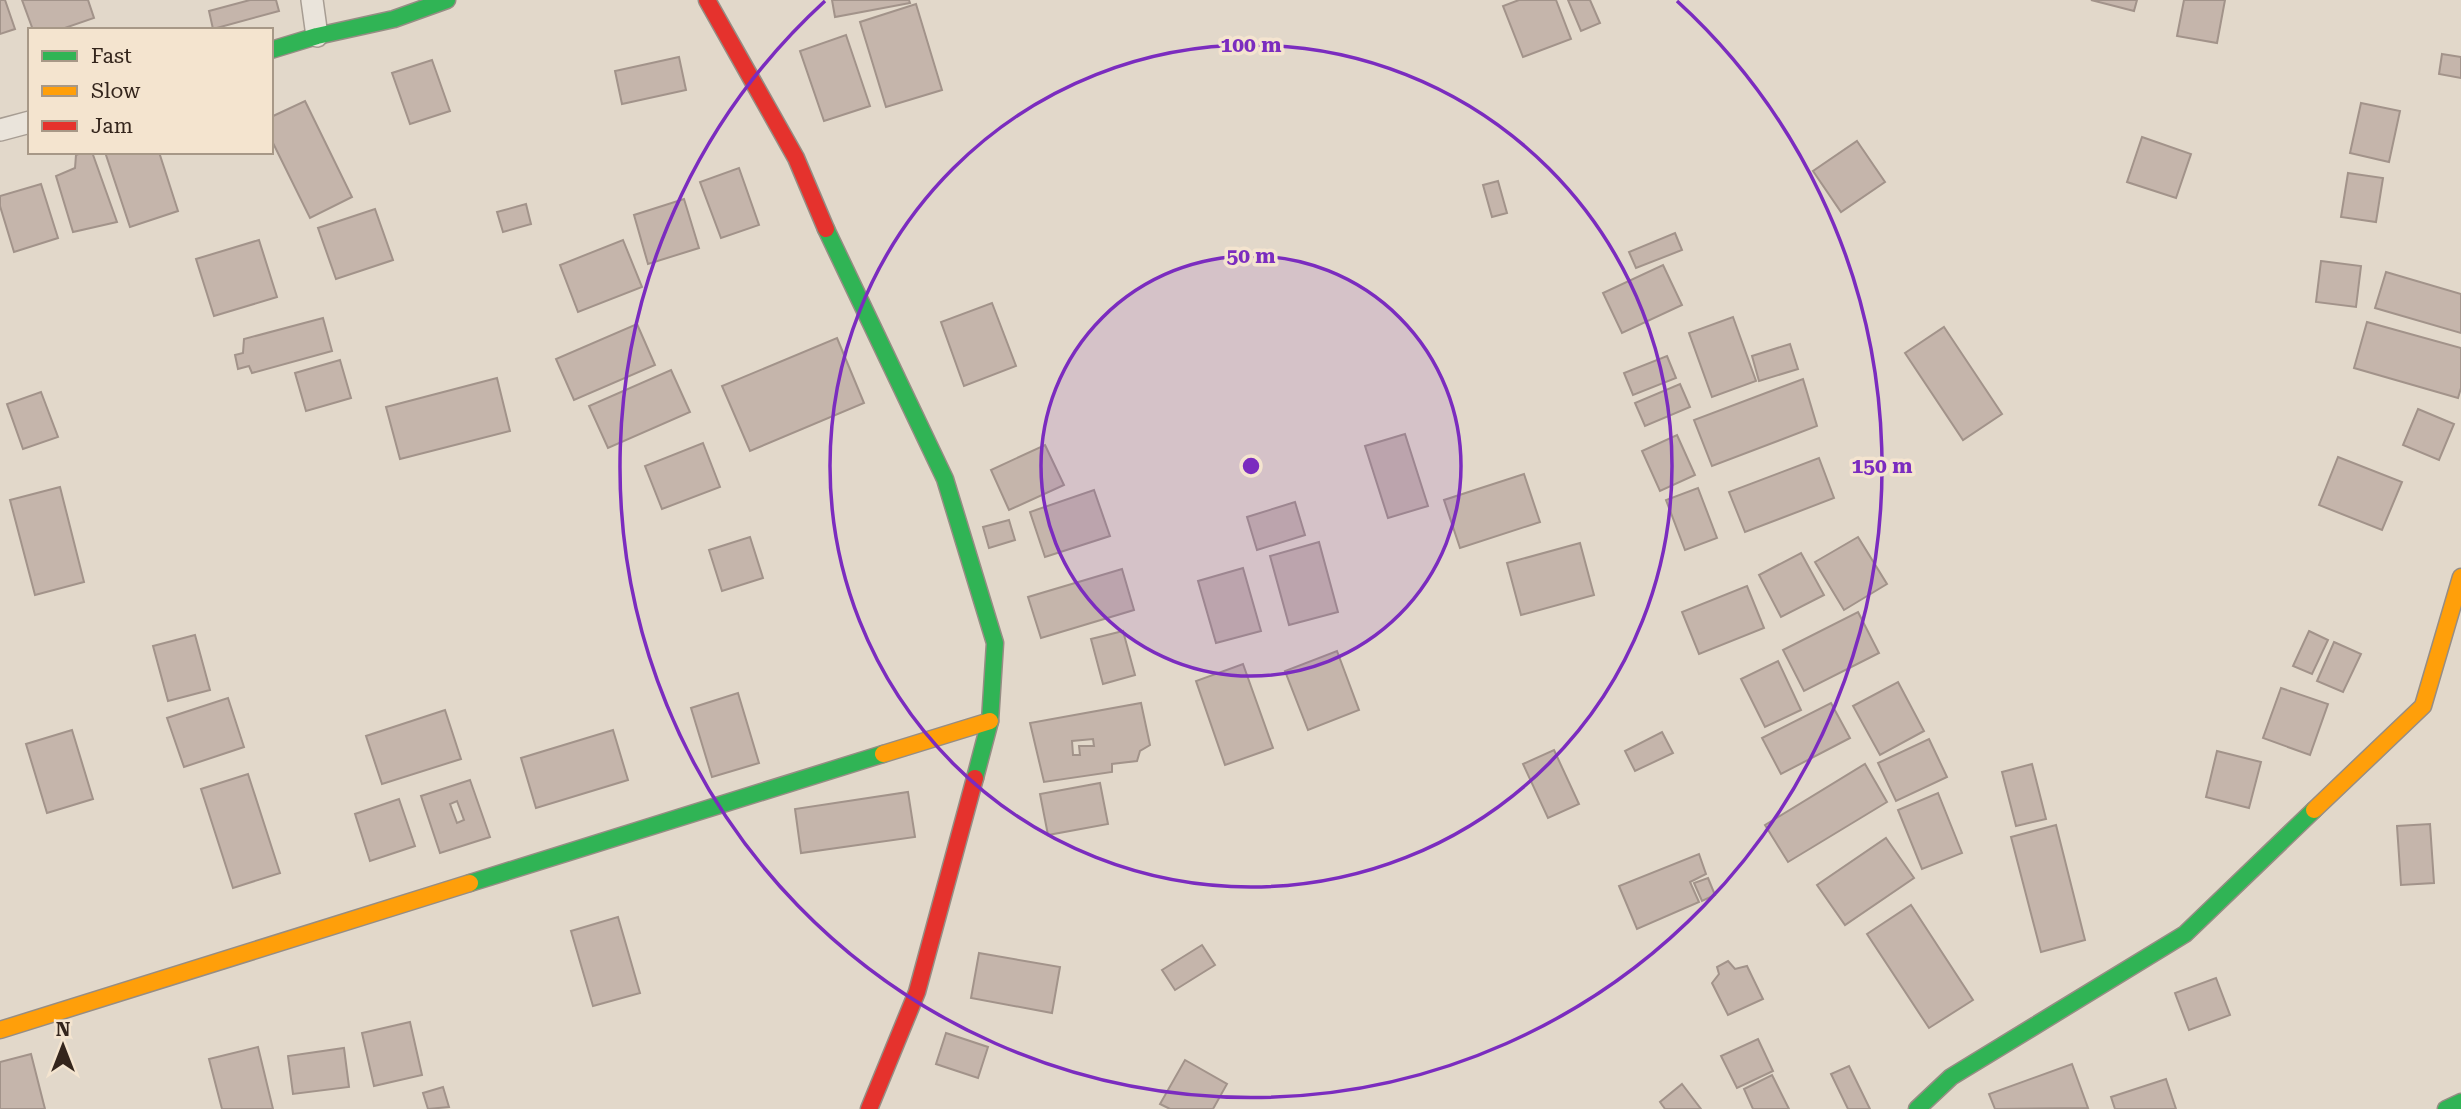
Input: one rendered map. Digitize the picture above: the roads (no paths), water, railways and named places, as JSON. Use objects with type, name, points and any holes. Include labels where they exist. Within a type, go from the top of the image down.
[{"type":"street","points":[[312,0],[317,36]]},
{"type":"street","points":[[273,49],[317,36],[394,19],[447,0]]},
{"type":"street","points":[[707,0],[796,158],[813,202],[945,479],[995,643],[990,721],[917,992],[869,1109]]},
{"type":"street","points":[[0,130],[28,123]]},
{"type":"street","points":[[1917,1109],[1951,1077],[2185,934],[2423,706],[2461,577]]},
{"type":"street","points":[[0,1030],[990,721]]},
{"type":"street","points":[[2446,1109],[2461,1102]]}]
